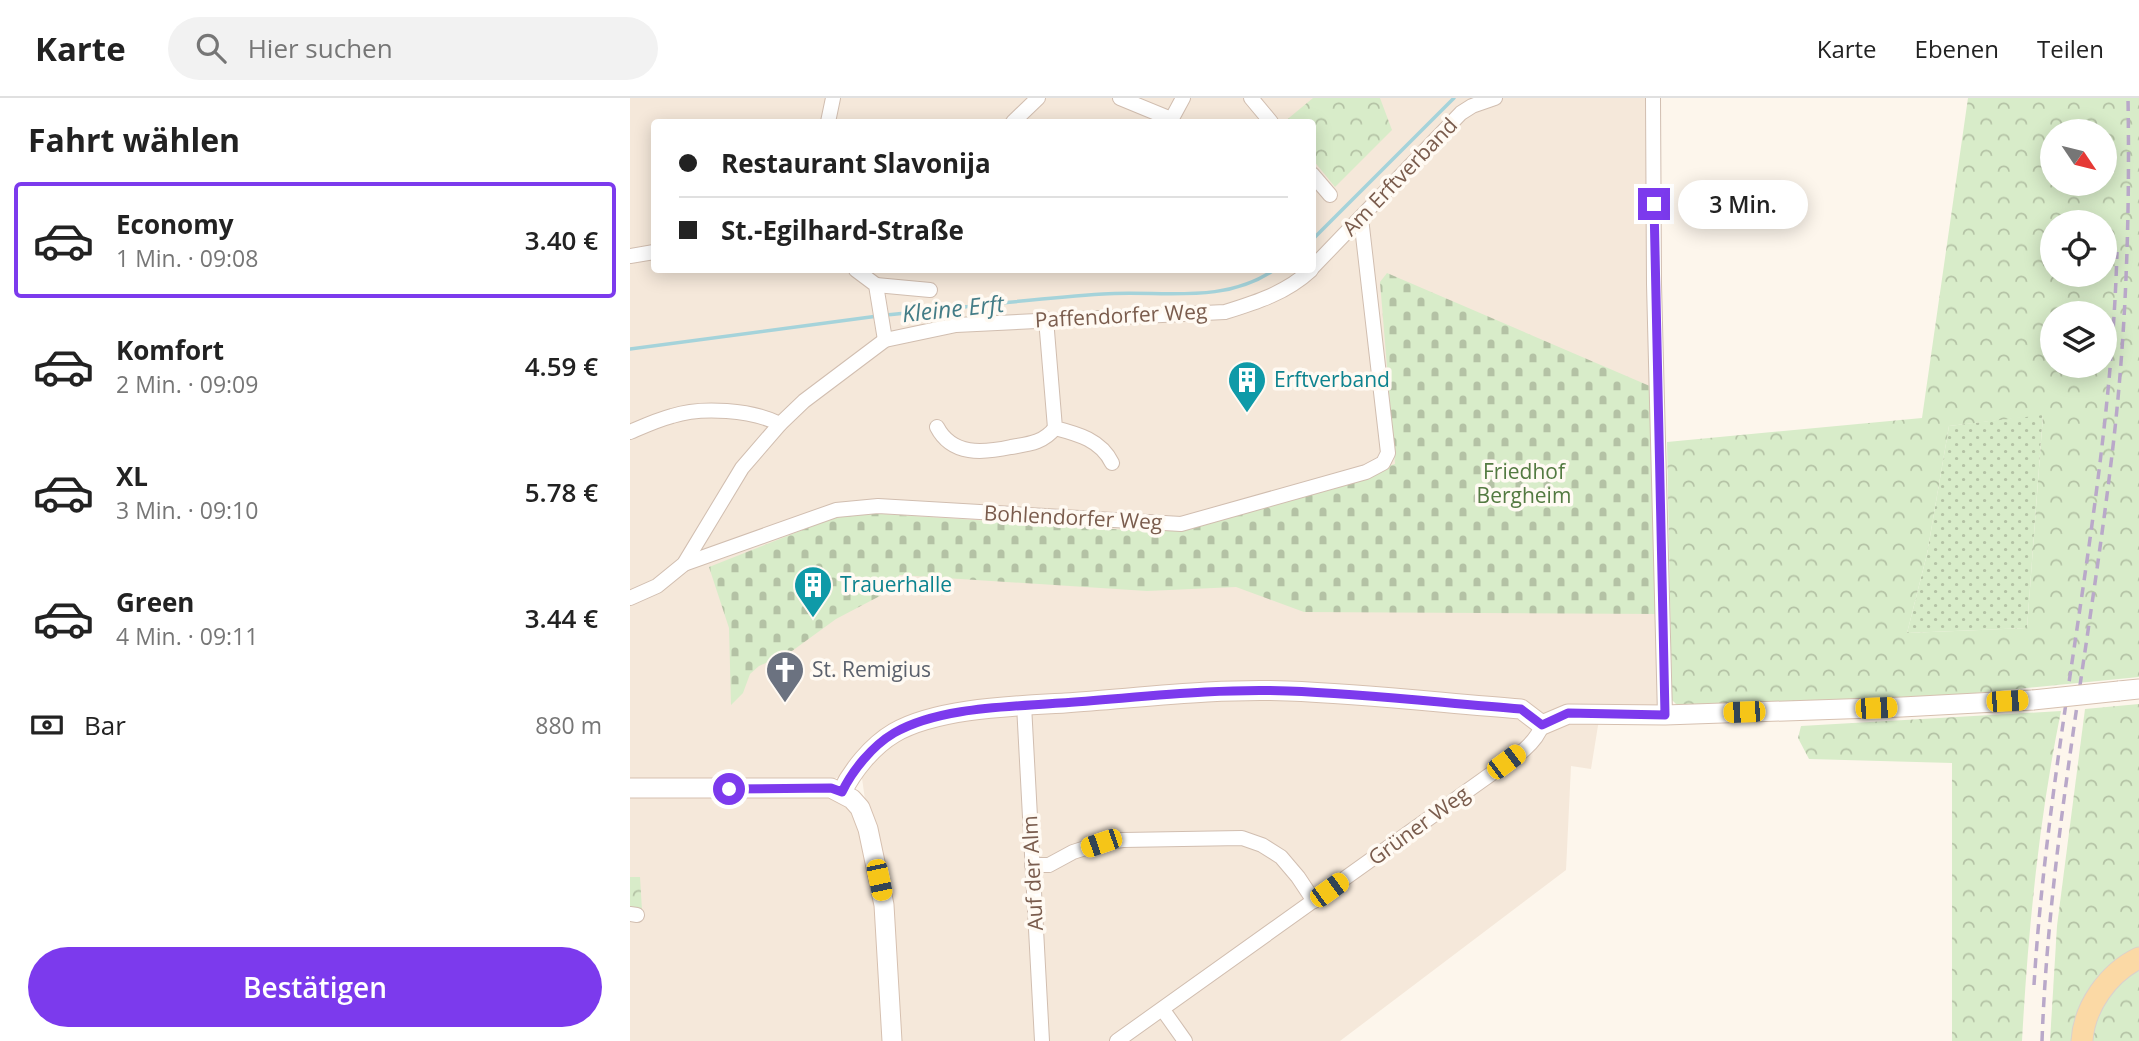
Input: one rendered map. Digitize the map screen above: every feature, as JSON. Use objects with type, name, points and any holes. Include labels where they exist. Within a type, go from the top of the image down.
[{"type":"main road","points":[[2082,1041],[2087,1015],[2096,997],[2108,981],[2139,958]]},
{"type":"street","points":[[829,119],[833,98]]},
{"type":"street","points":[[1016,119],[1038,98]]},
{"type":"street","points":[[1120,98],[1167,119]]},
{"type":"street","points":[[1172,119],[1183,98]]},
{"type":"street","points":[[1251,98],[1268,119]]},
{"type":"street","name":"Am Erftverband","points":[[1316,265],[1461,113],[1495,98]]},
{"type":"street","points":[[1653,98],[1654,284],[1665,715]]},
{"type":"street","points":[[1316,179],[1330,195]]},
{"type":"street","name":"Bohlendorfer Weg","points":[[684,564],[846,508],[878,506],[1181,524],[1302,491],[1383,463],[1388,453],[1361,218]]},
{"type":"street","points":[[630,256],[651,252]]},
{"type":"street","points":[[859,273],[877,292],[884,334]]},
{"type":"street","name":"Am Erftverband","points":[[1225,312],[1286,289],[1307,273]]},
{"type":"street","points":[[877,292],[930,290]]},
{"type":"street","name":"Paffendorfer Weg","points":[[630,598],[657,586],[684,564],[742,468],[780,424],[884,334],[956,325],[1046,319],[1225,312]]},
{"type":"street","points":[[1046,319],[1055,428]]},
{"type":"street","points":[[630,432],[674,415],[715,411],[747,413],[780,424]]},
{"type":"street","points":[[937,427],[942,436],[952,444],[974,452],[1040,442],[1055,428]]},
{"type":"street","points":[[1055,428],[1081,435],[1099,445],[1112,463]]},
{"type":"street","points":[[842,792],[850,776],[894,733],[932,719],[1024,705],[1244,691],[1289,691],[1521,709],[1542,725],[1568,713],[1665,715],[1902,707],[2033,700],[2139,689]]},
{"type":"street","name":"Auf der Alm","points":[[1024,705],[1042,1041]]},
{"type":"street","name":"Grüner Weg","points":[[1117,1041],[1527,746],[1539,733],[1542,725]]},
{"type":"street","points":[[630,788],[831,788],[852,799],[860,808],[868,829],[884,905],[892,1041]]},
{"type":"street","points":[[1032,865],[1049,866],[1073,852],[1101,843],[1123,840],[1242,838],[1262,845],[1281,857],[1314,901]]},
{"type":"street","points":[[1163,1010],[1185,1041]]},
{"type":"shaded area","points":[[630,98],[1654,98],[1661,707],[1601,707],[1591,769],[1571,766],[1566,870],[1340,1041],[899,1041],[860,764],[849,774],[830,780],[630,784]]},
{"type":"shaded area","points":[[630,795],[832,795],[852,810],[872,853],[884,1041],[630,1041]]},
{"type":"green space","points":[[1313,98],[1380,98],[1392,130],[1335,187],[1316,164],[1316,119],[1288,119]]},
{"type":"green space","points":[[1968,98],[2139,98],[2139,677],[1904,700],[1678,706],[1672,700],[1667,442],[1922,418]],"holes":[[[2043,415],[2027,628],[1907,633],[1927,554],[1949,426]]]},
{"type":"green space","name":"Friedhof Bergheim","points":[[1387,273],[1652,387],[1658,614],[1304,612],[1236,587],[1147,591],[899,575],[897,587],[836,619],[792,651],[759,666],[750,674],[743,693],[731,705],[729,628],[709,567],[830,519],[866,513],[1144,531],[1173,530],[1395,464],[1380,282]]},
{"type":"green space","points":[[2043,414],[2027,628],[1907,633],[1927,554],[1949,426]]},
{"type":"green space","points":[[2139,704],[2139,1041],[2050,1041],[2057,926],[2085,709]]},
{"type":"green space","points":[[2061,711],[2046,793],[2036,875],[2022,1041],[1952,1041],[1952,763],[1809,759],[1798,738],[1801,726]]},
{"type":"green space","points":[[630,877],[640,877],[642,910],[630,910]]},
{"type":"waterway","name":"Kleine Erft","points":[[1316,236],[1454,98]]},
{"type":"waterway","name":"Kleine Erft","points":[[885,315],[1103,294],[1213,292],[1234,288],[1269,273]]},
{"type":"waterway","name":"Kleine Erft","points":[[630,349],[878,316]]},
{"type":"railway","points":[[2042,1041],[2046,968],[2061,823],[2116,418],[2126,281],[2128,98]]},
{"type":"railway","points":[[2034,985],[2052,801],[2103,436],[2115,287]]},
{"type":"place","name":"Erftverband","points":[[1247,414]]},
{"type":"place","name":"Trauerhalle","points":[[813,619]]},
{"type":"place","name":"St. Remigius","points":[[785,704]]},
{"type":"route","points":[[729,789],[831,788],[842,792],[850,776],[894,733],[932,719],[1024,705],[1244,691],[1289,691],[1521,709],[1542,725],[1568,713],[1665,715],[1654,204]]}]
